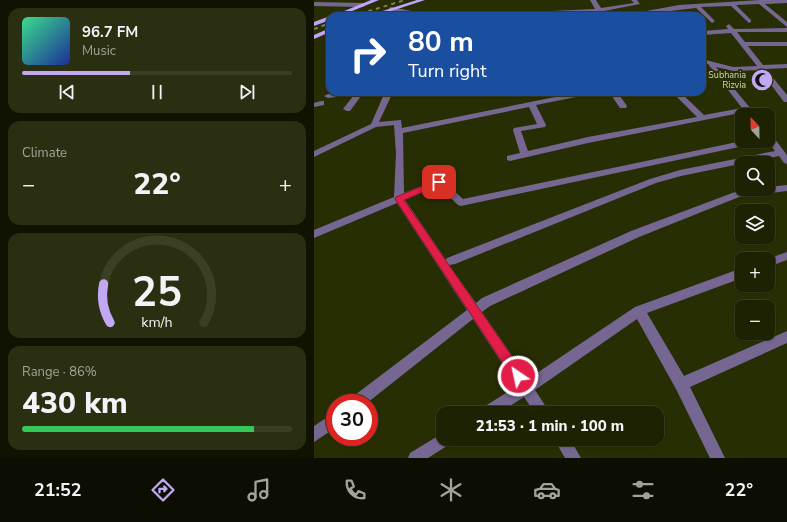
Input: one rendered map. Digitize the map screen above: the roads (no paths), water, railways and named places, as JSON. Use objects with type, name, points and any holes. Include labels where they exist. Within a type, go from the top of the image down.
[{"type":"main road","points":[[345,12],[376,0]]},
{"type":"main road","points":[[382,12],[419,0]]},
{"type":"main road","points":[[314,24],[326,20]]},
{"type":"main road","points":[[314,37],[326,32]]},
{"type":"street","points":[[593,0],[602,12]]},
{"type":"street","points":[[560,12],[599,10],[637,4],[634,0]]},
{"type":"street","points":[[644,12],[679,7],[787,0]]},
{"type":"street","points":[[674,1],[679,7]]},
{"type":"street","points":[[758,2],[787,25]]},
{"type":"street","points":[[314,4],[363,5]]},
{"type":"street","points":[[732,4],[749,21]]},
{"type":"street","points":[[697,6],[703,12]]},
{"type":"street","points":[[391,9],[407,12]]},
{"type":"street","points":[[663,9],[667,12]]},
{"type":"street","points":[[706,16],[712,22]]},
{"type":"street","points":[[731,28],[763,67],[787,100]]},
{"type":"street","points":[[706,32],[731,28],[787,30]]},
{"type":"street","points":[[744,44],[787,44]]},
{"type":"street","points":[[706,62],[733,69],[787,66]]},
{"type":"street","points":[[706,62],[746,108]]},
{"type":"street","points":[[347,110],[356,96]]},
{"type":"street","points":[[374,125],[387,96]]},
{"type":"street","points":[[399,131],[573,96]]},
{"type":"street","points":[[616,96],[623,106]]},
{"type":"street","points":[[680,96],[703,118]]},
{"type":"street","points":[[525,154],[517,130],[542,125],[532,105]]},
{"type":"street","points":[[510,158],[703,118],[735,114]]},
{"type":"street","points":[[314,154],[374,125],[398,122],[400,152],[399,199],[538,406]]},
{"type":"street","points":[[314,234],[439,182],[461,203],[735,145]]},
{"type":"street","points":[[451,261],[653,181],[680,173],[784,157],[775,146]]},
{"type":"street","points":[[368,394],[486,302],[635,234],[738,194],[787,188]]},
{"type":"street","points":[[775,260],[787,256]]},
{"type":"street","points":[[498,406],[639,311],[735,276]]},
{"type":"street","points":[[639,311],[681,384],[718,458]]},
{"type":"street","points":[[681,384],[787,337]]},
{"type":"street","points":[[314,435],[326,426]]},
{"type":"street","points":[[415,458],[436,445]]},
{"type":"street","points":[[566,446],[574,458]]},
{"type":"railway","points":[[366,12],[405,0]]},
{"type":"railway","points":[[314,29],[326,24]]},
{"type":"place","name":"Subhania Rizvia","points":[[762,80]]}]
